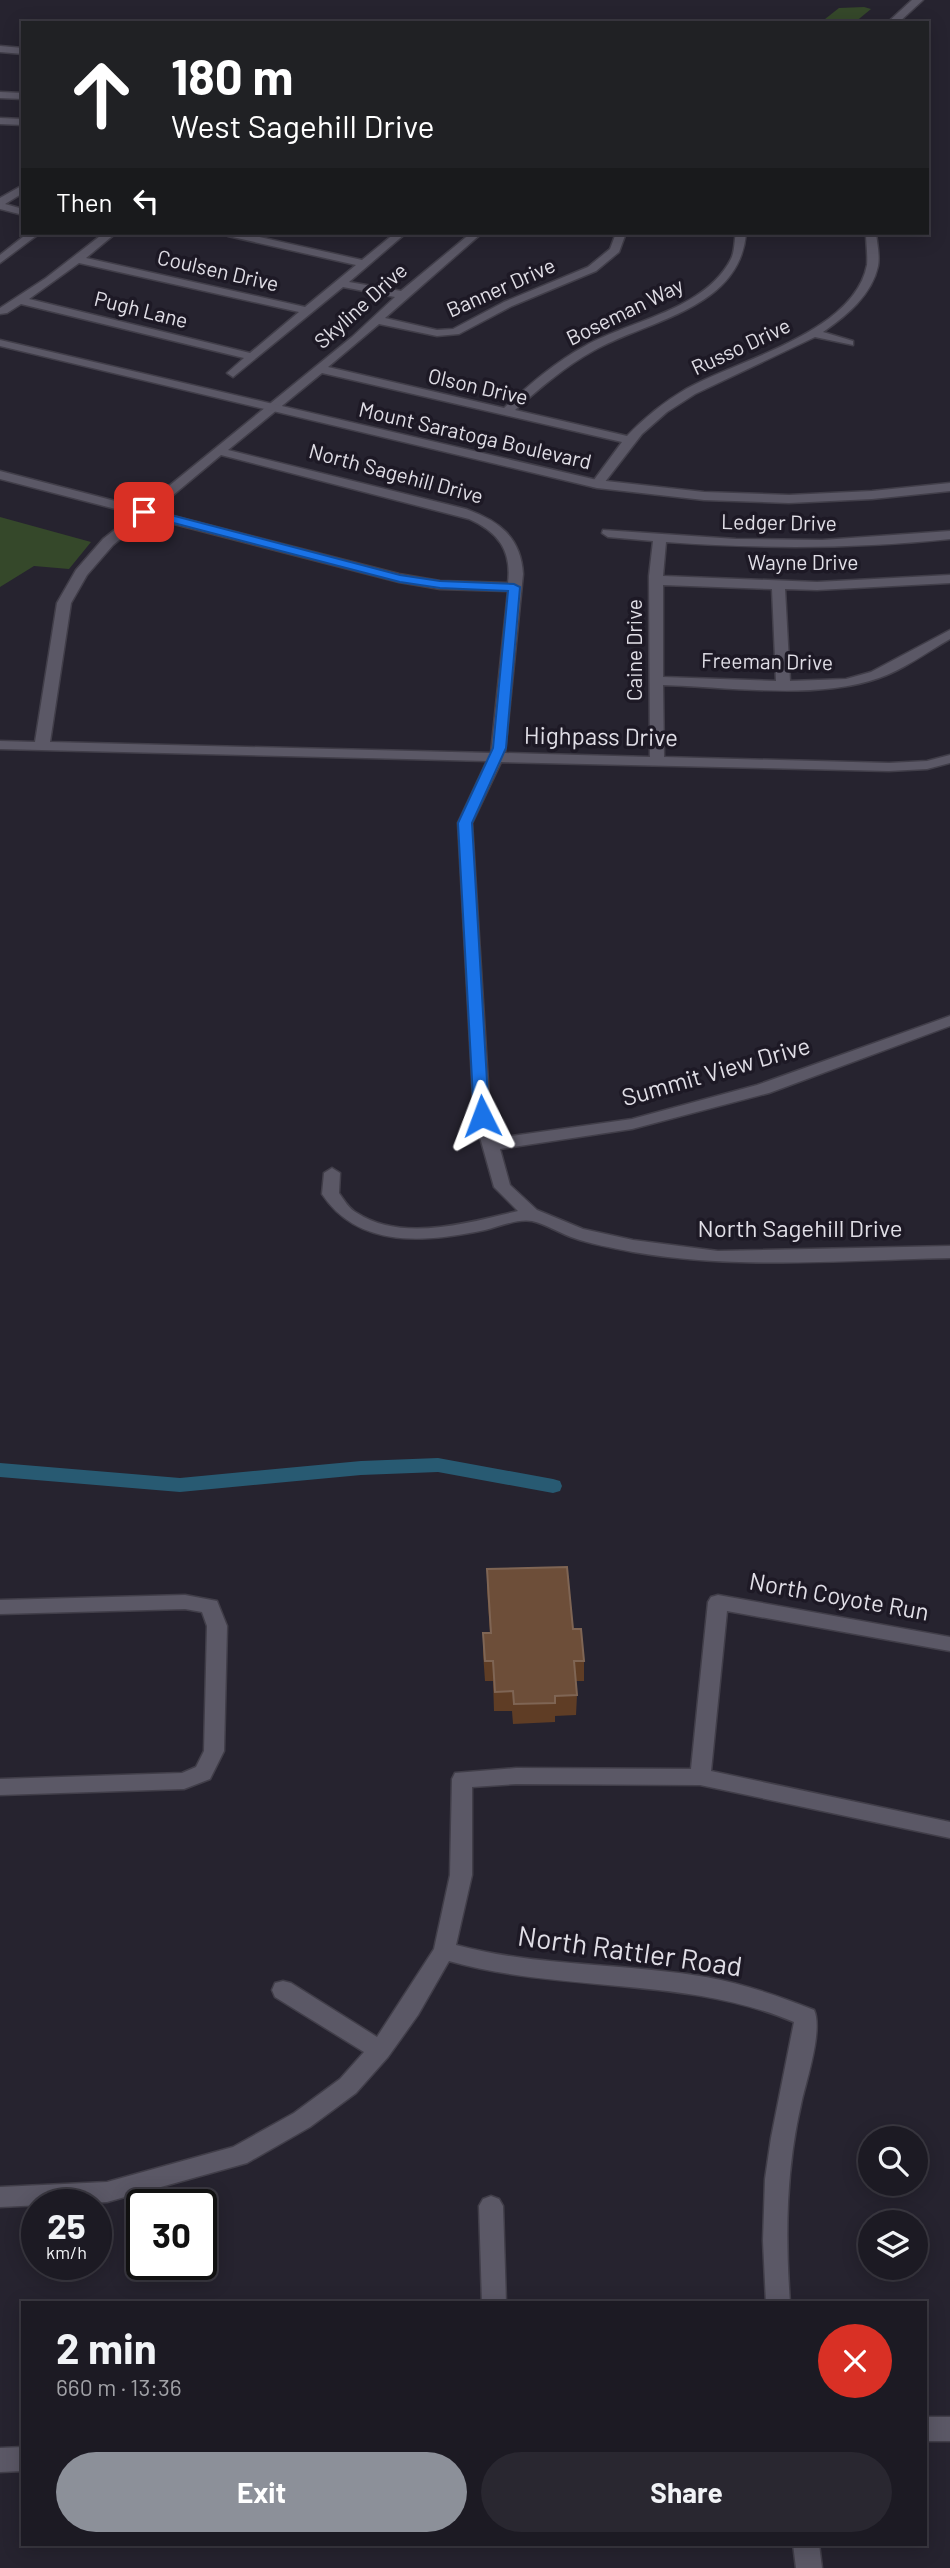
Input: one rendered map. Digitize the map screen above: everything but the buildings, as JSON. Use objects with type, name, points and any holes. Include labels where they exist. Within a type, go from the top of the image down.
[{"type":"street","points":[[894,21],[918,0]]},
{"type":"street","points":[[0,49],[21,51]]},
{"type":"street","points":[[0,95],[21,96]]},
{"type":"street","points":[[0,121],[21,122]]},
{"type":"street","points":[[0,204],[21,189]]},
{"type":"street","points":[[0,204],[21,211]]},
{"type":"street","points":[[0,260],[32,235]]},
{"type":"street","points":[[2,311],[108,235]]},
{"type":"street","points":[[237,235],[363,262]]},
{"type":"street","points":[[233,373],[398,235]]},
{"type":"street","name":"Skyline Drive","points":[[42,745],[65,603],[90,562],[108,542],[320,369],[475,235]]},
{"type":"street","name":"Banner Drive","points":[[377,320],[437,333],[455,331],[516,300],[592,269],[615,250],[620,235]]},
{"type":"street","name":"Boseman Way","points":[[505,413],[576,355],[619,333],[678,309],[715,286],[735,262],[741,235]]},
{"type":"street","name":"Russo Drive","points":[[597,484],[629,440],[663,409],[691,391],[814,333],[842,312],[864,287],[873,264],[871,235]]},
{"type":"street","name":"Coulsen Drive","points":[[78,259],[308,311]]},
{"type":"street","points":[[339,283],[403,295]]},
{"type":"street","name":"Pugh Lane","points":[[19,300],[253,357]]},
{"type":"street","points":[[814,333],[849,342]]},
{"type":"street","name":"Mount Saratoga Boulevard","points":[[0,343],[597,484],[674,493],[789,499],[872,495],[950,487]]},
{"type":"street","name":"Olson Drive","points":[[320,369],[629,440]]},
{"type":"street","name":"North Sagehill Drive","points":[[218,451],[477,517],[499,531],[512,546],[517,559],[505,671],[501,741],[497,758],[474,799],[465,823],[482,1116],[502,1187],[530,1213],[579,1234],[633,1246],[718,1258],[950,1252]]},
{"type":"street","points":[[0,475],[400,579],[440,585],[514,587]]},
{"type":"street","name":"Ledger Drive","points":[[608,533],[802,544],[875,542],[950,535]]},
{"type":"street","name":"Caine Drive","points":[[657,761],[656,581],[660,538]]},
{"type":"street","name":"Wayne Drive","points":[[656,581],[778,585],[879,584],[950,579]]},
{"type":"street","points":[[778,585],[783,685]]},
{"type":"street","name":"Freeman Drive","points":[[656,681],[835,685],[868,678],[950,634]]},
{"type":"street","name":"Highpass Drive","points":[[0,745],[902,768],[950,759]]},
{"type":"street","name":"Summit View Drive","points":[[488,1145],[632,1124],[763,1089],[950,1021]]},
{"type":"street","points":[[332,1173],[330,1194],[350,1217],[391,1231],[442,1231],[530,1213]]},
{"type":"street","points":[[0,1607],[185,1602],[210,1606],[217,1626],[214,1751],[203,1773],[184,1781],[0,1787]]},
{"type":"street","name":"North Coyote Run","points":[[700,1777],[718,1602],[950,1644]]},
{"type":"street","points":[[0,2197],[107,2192],[239,2156],[302,2120],[348,2086],[380,2050],[410,2008],[444,1951],[461,1875],[462,1779],[516,1776],[700,1777],[950,1830]]},
{"type":"street","name":"North Rattler Road","points":[[444,1951],[529,1970],[670,1982],[774,2001],[806,2017],[804,2049],[782,2139],[775,2196],[774,2245],[778,2301]]},
{"type":"street","points":[[283,1990],[380,2050]]},
{"type":"street","points":[[491,2207],[494,2301]]},
{"type":"street","points":[[927,2429],[950,2429]]},
{"type":"street","points":[[0,2460],[21,2459]]},
{"type":"street","points":[[806,2546],[809,2568]]},
{"type":"green space","points":[[839,8],[871,9],[856,21],[823,21]]},
{"type":"green space","points":[[0,517],[91,542],[69,569],[34,566],[0,587]]},
{"type":"waterway","points":[[0,1470],[180,1485],[361,1468],[438,1465],[553,1486]]},
{"type":"route","points":[[144,512],[400,579],[440,585],[514,587],[500,748],[465,823],[482,1116]]}]
